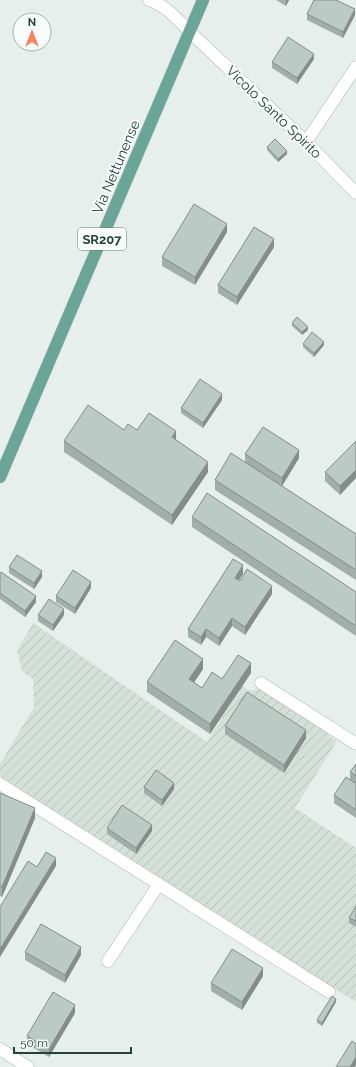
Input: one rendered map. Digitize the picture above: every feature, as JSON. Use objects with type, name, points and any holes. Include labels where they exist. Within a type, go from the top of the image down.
[{"type":"main road","name":"Via Nettunense","points":[[0,477],[203,0]]},
{"type":"street","name":"Vicolo Santo Spirito","points":[[149,0],[170,12],[306,142],[356,194]]},
{"type":"street","points":[[306,142],[356,67]]},
{"type":"street","points":[[261,683],[356,744]]},
{"type":"street","points":[[0,784],[330,992]]},
{"type":"street","points":[[108,961],[159,884]]},
{"type":"street","points":[[0,1049],[28,1067]]},
{"type":"shaded area","points":[[33,623],[207,742],[242,686],[250,691],[259,689],[329,734],[328,736],[337,741],[295,808],[356,848],[356,1002],[0,776],[0,764],[34,707],[33,679],[22,671],[17,651]]},
{"type":"building","points":[[314,0],[336,0],[355,9],[343,32],[307,14]]},
{"type":"building","points":[[288,37],[314,54],[297,78],[272,62]]},
{"type":"building","points":[[275,139],[287,151],[278,159],[267,147]]},
{"type":"building","points":[[194,204],[227,224],[195,277],[162,257]]},
{"type":"building","points":[[254,227],[274,239],[237,297],[218,285]]},
{"type":"building","points":[[297,317],[308,327],[302,332],[292,323]]},
{"type":"building","points":[[312,332],[324,342],[314,353],[303,344]]},
{"type":"building","points":[[200,379],[222,394],[203,423],[181,408]]},
{"type":"building","points":[[88,405],[124,430],[128,424],[137,430],[149,413],[176,431],[172,437],[208,462],[172,515],[64,441]]},
{"type":"building","points":[[263,427],[299,450],[282,478],[245,454]]},
{"type":"building","points":[[356,441],[356,470],[340,486],[325,472]]},
{"type":"building","points":[[231,453],[356,534],[356,570],[215,480]]},
{"type":"building","points":[[207,493],[356,592],[356,626],[192,517]]},
{"type":"building","points":[[17,555],[42,571],[34,583],[9,567]]},
{"type":"building","points":[[233,559],[243,565],[235,578],[240,581],[247,569],[272,586],[245,627],[232,618],[219,638],[206,629],[201,637],[188,629]]},
{"type":"building","points":[[73,570],[91,582],[75,608],[56,596]]},
{"type":"building","points":[[1,572],[36,596],[25,611],[0,593]]},
{"type":"building","points":[[49,599],[64,609],[53,625],[38,615]]},
{"type":"building","points":[[175,640],[203,659],[189,679],[202,688],[212,672],[222,679],[238,655],[251,663],[210,724],[147,682]]},
{"type":"building","points":[[247,692],[306,730],[284,765],[225,726]]},
{"type":"building","points":[[356,764],[356,776],[350,772]]},
{"type":"building","points":[[156,770],[174,783],[162,800],[144,787]]},
{"type":"building","points":[[346,777],[355,783],[356,781],[356,810],[334,795]]},
{"type":"building","points":[[0,793],[35,808],[2,887],[0,886]]},
{"type":"building","points":[[122,805],[152,825],[136,848],[107,828]]},
{"type":"building","points":[[46,852],[56,858],[0,949],[0,907],[28,861],[37,867]]},
{"type":"building","points":[[356,906],[356,921],[349,918]]},
{"type":"building","points":[[41,924],[81,947],[65,975],[25,952]]},
{"type":"building","points":[[232,949],[263,968],[242,1002],[211,983]]},
{"type":"building","points":[[53,992],[75,1005],[49,1049],[27,1036]]},
{"type":"building","points":[[332,996],[336,999],[322,1023],[317,1020]]},
{"type":"building","points":[[352,1041],[356,1044],[356,1057],[350,1067],[336,1067]]}]
